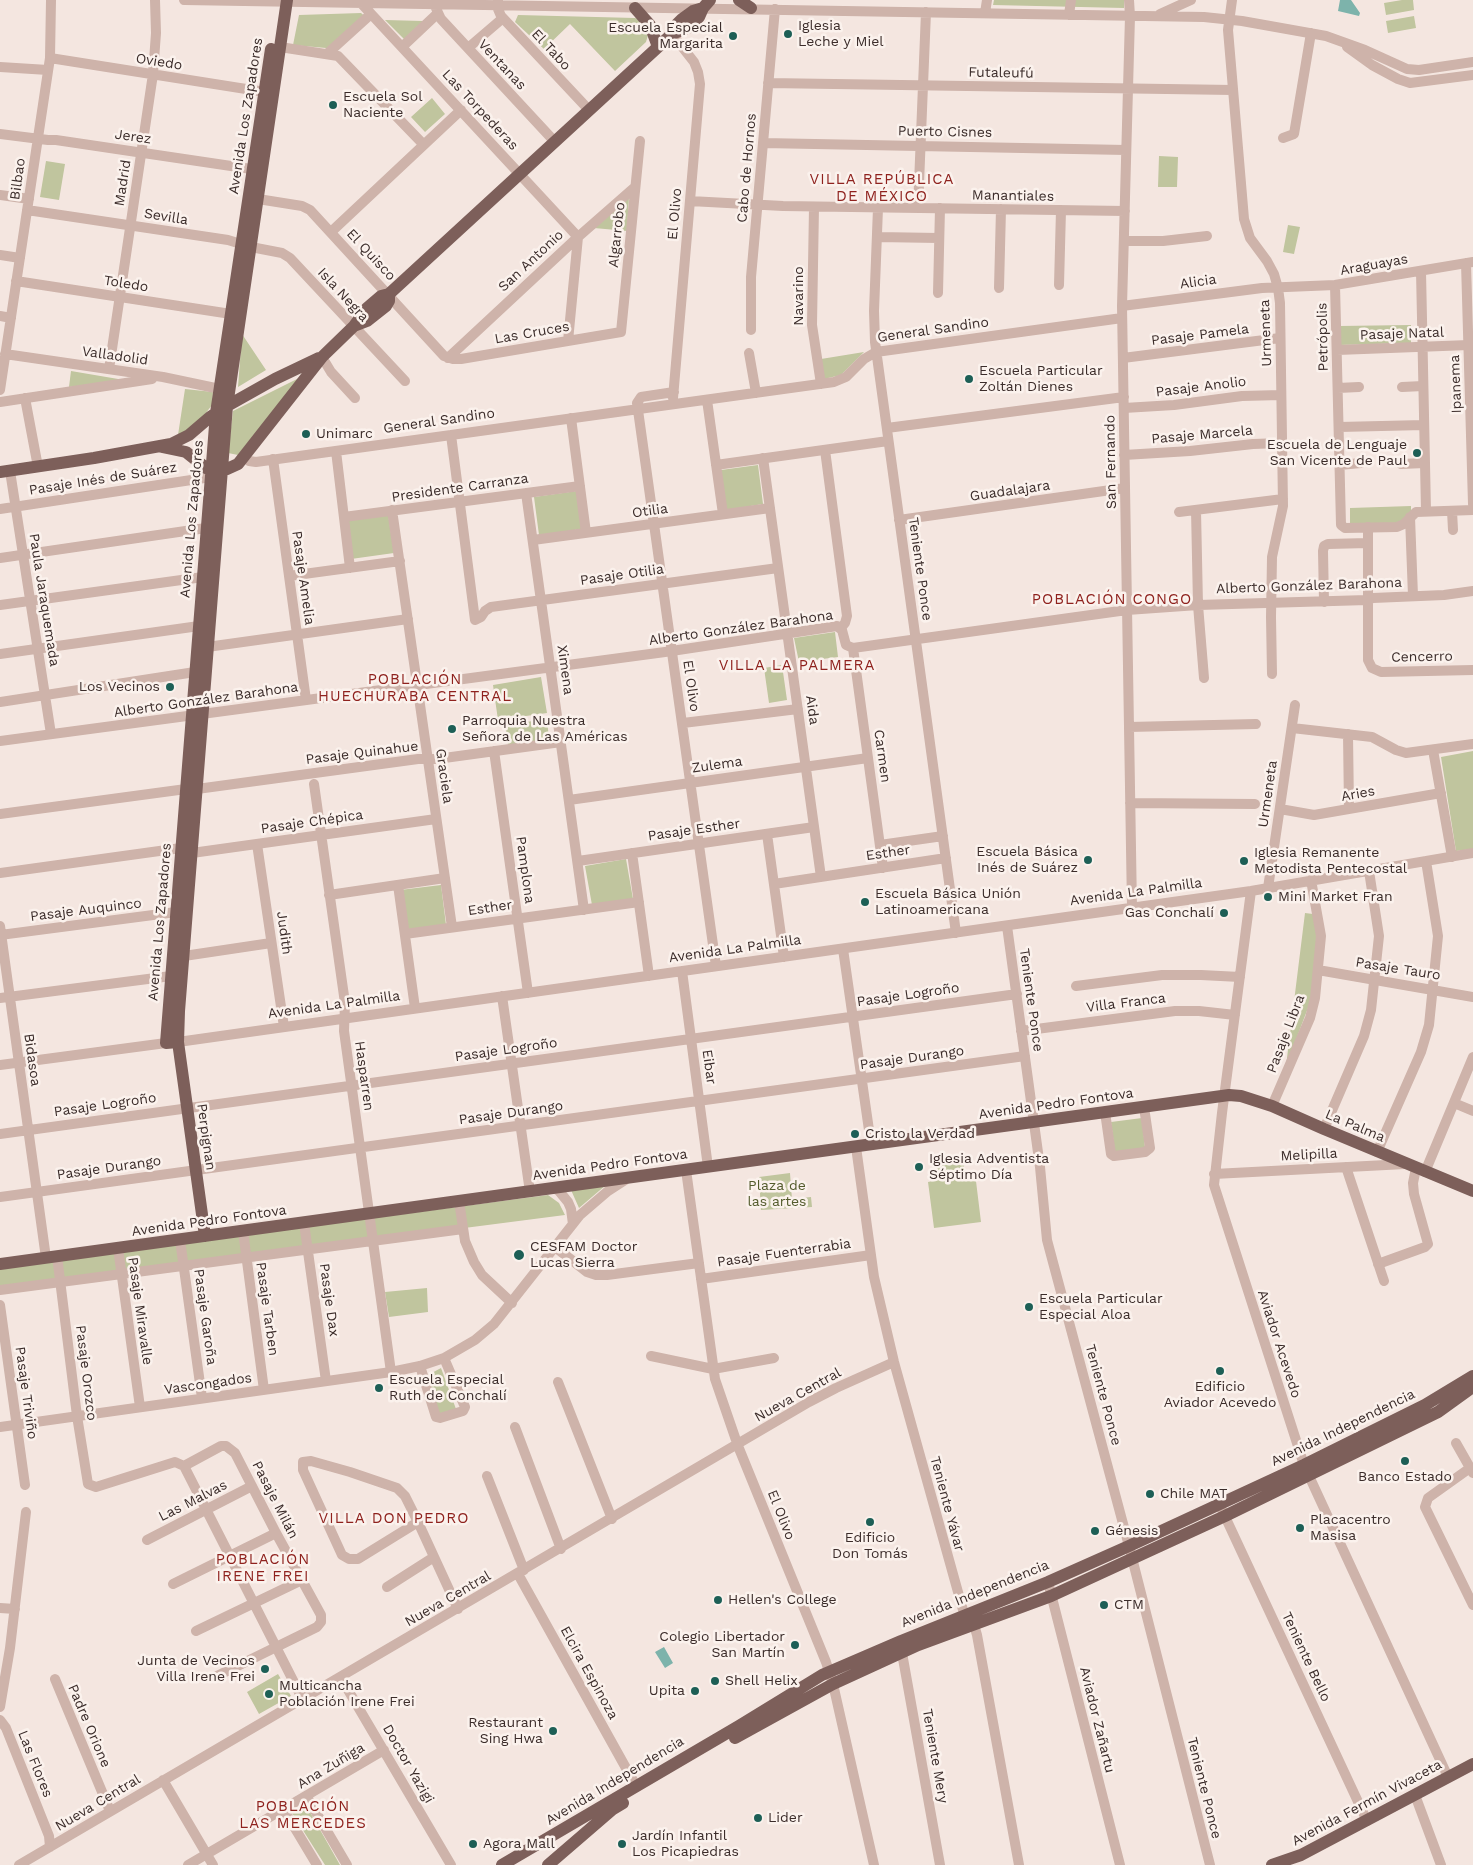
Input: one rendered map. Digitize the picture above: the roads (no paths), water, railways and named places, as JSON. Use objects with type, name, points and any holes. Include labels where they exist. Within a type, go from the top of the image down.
[{"type":"main road","points":[[739,0],[751,8]]},
{"type":"main road","name":"Avenida Los Zapadores","points":[[197,715],[195,672],[206,528],[221,410],[246,246],[280,47],[283,1]]},
{"type":"main road","name":"Avenida Los Zapadores","points":[[221,410],[220,389],[231,314],[258,199],[258,170],[265,92],[283,1]]},
{"type":"main road","points":[[242,460],[322,357],[354,326],[367,308],[381,296],[389,294],[672,34],[690,27],[699,17],[706,4]]},
{"type":"main road","points":[[635,8],[650,25],[658,47]]},
{"type":"main road","points":[[5,472],[162,447],[189,435],[221,410],[295,369],[322,357]]},
{"type":"main road","points":[[295,369],[304,380]]},
{"type":"main road","points":[[162,447],[186,452],[214,472]]},
{"type":"main road","name":"General Sandino","points":[[214,472],[242,460]]},
{"type":"main road","name":"Avenida Los Zapadores","points":[[172,1042],[184,956],[186,851],[197,715],[207,647],[214,472]]},
{"type":"main road","name":"Avenida Los Zapadores","points":[[172,1042],[171,976],[176,912],[186,851]]},
{"type":"main road","name":"Perpignan","points":[[172,1042],[187,1108],[205,1236]]},
{"type":"main road","name":"La Palma","points":[[1224,1096],[1241,1096],[1272,1106],[1473,1191]]},
{"type":"main road","name":"Avenida Pedro Fontova","points":[[0,1264],[1224,1096]]},
{"type":"main road","name":"Avenida Independencia","points":[[502,1865],[636,1786],[831,1678],[970,1620],[1051,1596],[1225,1516],[1425,1406],[1473,1376]]},
{"type":"main road","name":"Avenida Independencia","points":[[548,1865],[613,1808],[796,1703],[831,1678],[902,1653],[1048,1582],[1219,1504],[1307,1470],[1438,1412],[1473,1388]]},
{"type":"main road","name":"Avenida Fermín Vivaceta","points":[[1272,1865],[1301,1855],[1473,1764]]},
{"type":"street","name":"Bilbao","points":[[0,390],[50,58],[51,0]]},
{"type":"street","name":"Madrid","points":[[109,369],[153,74],[156,33],[154,0]]},
{"type":"street","points":[[184,0],[404,2],[435,9]]},
{"type":"street","points":[[918,208],[923,85],[929,12],[935,0]]},
{"type":"street","points":[[985,13],[987,0]]},
{"type":"street","points":[[1069,14],[1072,0]]},
{"type":"street","name":"San Fernando","points":[[1129,0],[1122,318],[1132,908]]},
{"type":"street","points":[[1156,16],[1191,0]]},
{"type":"street","name":"Urmeneta","points":[[1232,0],[1228,30],[1245,225],[1253,243],[1271,268],[1278,288],[1283,499],[1281,520],[1272,557],[1272,674]]},
{"type":"street","name":"Las Torpederas","points":[[361,2],[578,236]]},
{"type":"street","points":[[402,47],[435,9],[451,2],[589,3],[635,8],[706,4],[775,9],[815,5],[929,12],[1229,19],[1336,39],[1407,69],[1419,70],[1473,62]]},
{"type":"street","name":"El Tabo","points":[[498,3],[499,13],[502,18],[589,110]]},
{"type":"street","name":"Ventanas","points":[[435,9],[468,48],[555,142]]},
{"type":"street","name":"Cabo de Hornos","points":[[751,330],[751,277],[775,9]]},
{"type":"street","points":[[328,53],[371,14]]},
{"type":"street","points":[[468,48],[502,18]]},
{"type":"street","points":[[1283,138],[1294,134],[1311,33]]},
{"type":"street","name":"El Olivo","points":[[672,34],[694,62],[700,78],[673,404]]},
{"type":"street","points":[[1336,39],[1372,65],[1404,81],[1417,83],[1473,74]]},
{"type":"street","points":[[280,47],[328,53],[340,58],[424,145]]},
{"type":"street","name":"Oviedo","points":[[50,58],[265,92]]},
{"type":"street","points":[[0,67],[48,70]]},
{"type":"street","name":"Futaleufú","points":[[768,83],[1233,90]]},
{"type":"street","points":[[331,232],[461,110]]},
{"type":"street","name":"Jerez","points":[[0,134],[56,140],[258,170]]},
{"type":"street","name":"Algarrobo","points":[[621,332],[640,141]]},
{"type":"street","name":"Puerto Cisnes","points":[[763,142],[1126,150]]},
{"type":"street","name":"San Antonio","points":[[448,358],[578,236],[635,187]]},
{"type":"street","name":"Sevilla","points":[[0,195],[28,205],[130,226],[228,240],[246,246]]},
{"type":"street","name":"El Quisco","points":[[258,199],[306,208],[313,213],[448,358]]},
{"type":"street","name":"Manantiales","points":[[690,201],[757,206],[1125,211]]},
{"type":"street","name":"Navarino","points":[[814,207],[812,325],[821,384]]},
{"type":"street","name":"Teniente Ponce","points":[[878,208],[874,316],[876,352],[956,933]]},
{"type":"street","points":[[938,293],[940,208]]},
{"type":"street","points":[[998,288],[1001,209]]},
{"type":"street","points":[[1060,285],[1061,210]]},
{"type":"street","points":[[568,341],[578,236]]},
{"type":"street","points":[[1124,241],[1163,241],[1207,236]]},
{"type":"street","points":[[877,238],[939,238]]},
{"type":"street","name":"Isla Negra","points":[[246,246],[282,253],[288,256],[405,381]]},
{"type":"street","points":[[0,255],[20,258]]},
{"type":"street","name":"Araguayas","points":[[1278,288],[1335,285],[1470,262]]},
{"type":"street","name":"Ipanema","points":[[1470,262],[1471,334],[1469,346],[1472,403],[1473,504]]},
{"type":"street","points":[[1421,270],[1426,511]]},
{"type":"street","name":"Toledo","points":[[16,281],[231,314]]},
{"type":"street","name":"Petrópolis","points":[[1335,285],[1341,525],[1345,528],[1368,527]]},
{"type":"street","name":"Alicia","points":[[1122,306],[1262,288],[1278,288]]},
{"type":"street","points":[[0,316],[11,318]]},
{"type":"street","name":"General Sandino","points":[[242,460],[252,462],[336,451],[821,384],[840,380],[864,359],[876,352],[1122,318]]},
{"type":"street","name":"Las Cruces","points":[[448,358],[461,359],[621,332]]},
{"type":"street","name":"Pasaje Pamela","points":[[1123,358],[1280,338]]},
{"type":"street","name":"Pasaje Natal","points":[[1337,350],[1469,346]]},
{"type":"street","points":[[748,353],[756,393]]},
{"type":"street","name":"Valladolid","points":[[5,354],[163,377],[220,389]]},
{"type":"street","points":[[322,357],[332,372],[355,398]]},
{"type":"street","points":[[0,402],[163,377]]},
{"type":"street","points":[[1402,387],[1423,386]]},
{"type":"street","name":"Petrópolis","points":[[1338,388],[1359,387]]},
{"type":"street","points":[[638,409],[638,401],[641,397],[674,392]]},
{"type":"street","name":"Pasaje Anolio","points":[[1124,408],[1174,405],[1242,396],[1281,395]]},
{"type":"street","points":[[887,428],[1124,397]]},
{"type":"street","points":[[26,398],[38,467]]},
{"type":"street","points":[[707,400],[724,514]]},
{"type":"street","name":"El Olivo","points":[[638,409],[716,966]]},
{"type":"street","points":[[571,418],[586,533]]},
{"type":"street","points":[[1339,426],[1424,425]]},
{"type":"street","points":[[451,435],[459,502]]},
{"type":"street","points":[[716,465],[888,441]]},
{"type":"street","name":"Pasaje Marcela","points":[[1124,455],[1282,443]]},
{"type":"street","points":[[825,450],[847,616],[846,623],[841,628]]},
{"type":"street","points":[[336,451],[350,568]]},
{"type":"street","name":"Aida","points":[[763,458],[821,877]]},
{"type":"street","name":"Pasaje Amelia","points":[[273,459],[306,700]]},
{"type":"street","points":[[1340,465],[1361,463]]},
{"type":"street","points":[[1401,464],[1425,463]]},
{"type":"street","name":"Paula Jaraquemada","points":[[5,472],[15,506],[51,734]]},
{"type":"street","name":"Pasaje Inés de Suárez","points":[[0,509],[214,472]]},
{"type":"street","name":"Presidente Carranza","points":[[344,517],[580,486]]},
{"type":"street","name":"Guadalajara","points":[[899,520],[1125,488]]},
{"type":"street","name":"Ximena","points":[[526,493],[584,910]]},
{"type":"street","points":[[1179,512],[1283,499]]},
{"type":"street","name":"Pasaje Otilia","points":[[459,502],[475,620],[479,619],[485,610],[491,607],[778,568]]},
{"type":"street","name":"Otilia","points":[[533,540],[770,508]]},
{"type":"street","name":"Graciela","points":[[392,510],[452,927]]},
{"type":"street","points":[[1196,510],[1198,604],[1204,678]]},
{"type":"street","points":[[1367,600],[1368,527],[1400,526],[1416,512],[1473,510]]},
{"type":"street","points":[[1452,511],[1453,530]]},
{"type":"street","points":[[1410,517],[1413,596]]},
{"type":"street","points":[[0,558],[206,528]]},
{"type":"street","points":[[1324,602],[1324,546],[1328,544],[1368,543]]},
{"type":"street","points":[[289,576],[400,561]]},
{"type":"street","points":[[0,606],[203,577]]},
{"type":"street","name":"Alberto González Barahona","points":[[0,741],[673,651],[837,626],[841,628],[844,644],[847,647],[853,648],[1127,610],[1198,604],[1367,600],[1473,591]]},
{"type":"street","name":"Cencerro","points":[[1367,600],[1368,660],[1372,668],[1381,672],[1473,670]]},
{"type":"street","points":[[207,647],[408,618]]},
{"type":"street","points":[[0,654],[199,626]]},
{"type":"street","name":"Carmen","points":[[853,648],[883,868]]},
{"type":"street","points":[[0,702],[195,672]]},
{"type":"street","name":"Urmeneta","points":[[1268,888],[1295,705]]},
{"type":"street","points":[[683,723],[798,709]]},
{"type":"street","points":[[1129,727],[1256,724]]},
{"type":"street","points":[[1292,728],[1372,737],[1396,750],[1406,753],[1473,744]]},
{"type":"street","points":[[1348,734],[1349,809]]},
{"type":"street","name":"Pasaje Quinahue","points":[[0,814],[561,742]]},
{"type":"street","points":[[1433,750],[1452,857]]},
{"type":"street","name":"Pamplona","points":[[494,751],[528,993]]},
{"type":"street","name":"Zulema","points":[[569,800],[868,758]]},
{"type":"street","name":"Hasparren","points":[[314,784],[345,1003],[344,1032],[391,1372]]},
{"type":"street","name":"Aries","points":[[1280,809],[1314,815],[1441,793]]},
{"type":"street","points":[[1130,803],[1255,804]]},
{"type":"street","name":"Pasaje Chépica","points":[[0,873],[257,844],[436,819]]},
{"type":"street","name":"Pasaje Esther","points":[[578,861],[814,827]]},
{"type":"street","points":[[767,834],[784,957]]},
{"type":"street","name":"Esther","points":[[880,845],[943,836]]},
{"type":"street","name":"Judith","points":[[257,844],[284,1027]]},
{"type":"street","points":[[632,853],[649,976]]},
{"type":"street","name":"Avenida La Palmilla","points":[[0,1065],[1007,926],[1251,891],[1473,854]]},
{"type":"street","name":"Esther","points":[[774,884],[946,858]]},
{"type":"street","points":[[1377,1152],[1425,1043],[1429,1025],[1438,936],[1426,861]]},
{"type":"street","points":[[1324,1129],[1367,1028],[1371,1010],[1379,936],[1369,871]]},
{"type":"street","points":[[330,895],[445,878]]},
{"type":"street","name":"Pasaje Libra","points":[[1272,1106],[1312,1013],[1315,998],[1321,936],[1310,880]]},
{"type":"street","points":[[398,885],[415,1008]]},
{"type":"street","name":"Aviador Acevedo","points":[[1251,891],[1214,1185],[1307,1470],[1448,1777]]},
{"type":"street","name":"Esther","points":[[405,934],[639,902]]},
{"type":"street","name":"Pasaje Auquinco","points":[[0,932],[176,912]]},
{"type":"street","name":"Teniente Ponce","points":[[1007,926],[1040,1166],[1047,1240],[1133,1559],[1210,1865]]},
{"type":"street","name":"Bidasoa","points":[[0,932],[5,997],[19,1063],[37,1192],[51,1257]]},
{"type":"street","points":[[184,956],[271,943]]},
{"type":"street","points":[[843,949],[871,1144]]},
{"type":"street","name":"Pasaje Tauro","points":[[1318,970],[1473,996]]},
{"type":"street","name":"Eibar","points":[[682,971],[708,1167]]},
{"type":"street","points":[[5,997],[171,976]]},
{"type":"street","points":[[1076,986],[1162,976],[1240,977]]},
{"type":"street","name":"Pasaje Logroño","points":[[0,1134],[1016,994]]},
{"type":"street","points":[[502,996],[530,1192]]},
{"type":"street","name":"Villa Franca","points":[[1022,1031],[1175,1011],[1199,1010],[1235,1014]]},
{"type":"street","name":"Pasaje Durango","points":[[0,1197],[1025,1056]]},
{"type":"street","points":[[1378,1264],[1425,1247],[1428,1244],[1414,1194],[1413,1183],[1416,1168],[1454,1103],[1473,1057]]},
{"type":"street","points":[[1454,1103],[1473,1111]]},
{"type":"street","points":[[1105,1112],[1111,1154],[1114,1156],[1145,1152],[1150,1148],[1144,1107]]},
{"type":"street","name":"Teniente Yávar","points":[[856,1147],[874,1277],[894,1362],[962,1610],[970,1620],[987,1683],[1019,1865]]},
{"type":"street","points":[[1346,1167],[1384,1281]]},
{"type":"street","name":"Melipilla","points":[[1214,1174],[1346,1167],[1416,1168]]},
{"type":"street","name":"El Olivo","points":[[686,1170],[713,1369],[718,1392],[831,1678],[874,1865]]},
{"type":"street","name":"Vascongados","points":[[0,1426],[391,1372],[420,1366],[444,1358],[484,1333],[512,1303],[573,1224],[597,1199],[619,1183],[631,1178]]},
{"type":"street","points":[[554,1188],[568,1202],[571,1208],[573,1224]]},
{"type":"street","points":[[459,1201],[463,1229],[474,1262],[482,1276],[512,1303]]},
{"type":"street","name":"Pasaje Dax","points":[[304,1223],[326,1381]]},
{"type":"street","points":[[0,1290],[463,1229]]},
{"type":"street","name":"Pasaje Tarben","points":[[243,1231],[264,1390]]},
{"type":"street","name":"Pasaje Garoña","points":[[180,1240],[202,1398]]},
{"type":"street","name":"Pasaje Fuenterrabia","points":[[555,1247],[587,1272],[601,1276],[699,1263]]},
{"type":"street","name":"Pasaje Miravalle","points":[[118,1248],[140,1407]]},
{"type":"street","name":"Pasaje Fuenterrabia","points":[[701,1279],[871,1255]]},
{"type":"street","name":"Pasaje Orozco","points":[[51,1257],[60,1282],[87,1481],[90,1485],[96,1487],[174,1462],[184,1466]]},
{"type":"street","name":"Pasaje Triviño","points":[[0,1305],[25,1485]]},
{"type":"street","points":[[651,1356],[713,1369],[774,1358]]},
{"type":"street","points":[[420,1366],[436,1417],[440,1418],[463,1411],[465,1407],[444,1358]]},
{"type":"street","name":"Nueva Central","points":[[19,1865],[738,1446],[820,1396],[894,1362]]},
{"type":"street","points":[[558,1382],[612,1519]]},
{"type":"street","points":[[515,1426],[561,1549]]},
{"type":"street","points":[[1456,1443],[1472,1471],[1428,1498],[1425,1504],[1426,1512],[1473,1605]]},
{"type":"street","name":"Pasaje Milán","points":[[184,1466],[221,1446],[226,1446],[235,1453],[321,1615],[321,1622],[317,1627],[276,1647]]},
{"type":"street","points":[[418,1522],[358,1560],[349,1559],[342,1555],[302,1470],[303,1462],[311,1461],[397,1488],[405,1496],[418,1522],[458,1609]]},
{"type":"street","points":[[184,1466],[303,1700]]},
{"type":"street","name":"Elcira Espinoza","points":[[487,1476],[521,1572],[636,1786]]},
{"type":"street","name":"Las Malvas","points":[[147,1540],[252,1486]]},
{"type":"street","name":"Teniente Bello","points":[[1219,1504],[1367,1821]]},
{"type":"street","points":[[0,1707],[15,1609],[26,1512]]},
{"type":"street","points":[[173,1584],[231,1557],[276,1533]]},
{"type":"street","points":[[387,1587],[434,1557]]},
{"type":"street","points":[[196,1631],[302,1580]]},
{"type":"street","name":"Aviador Zañartu","points":[[1048,1582],[1120,1865]]},
{"type":"street","points":[[0,1608],[15,1609]]},
{"type":"street","points":[[217,1676],[276,1647]]},
{"type":"street","name":"Teniente Mery","points":[[902,1653],[940,1865]]},
{"type":"street","name":"Doctor Yazigi","points":[[341,1678],[451,1865]]},
{"type":"street","name":"Padre Orione","points":[[55,1679],[110,1811]]},
{"type":"street","name":"Las Flores","points":[[0,1720],[6,1728],[49,1836],[50,1847]]},
{"type":"street","name":"Ana Zuñiga","points":[[188,1865],[384,1750]]},
{"type":"street","points":[[163,1780],[213,1865]]},
{"type":"street","points":[[1415,1795],[1441,1865]]},
{"type":"street","points":[[307,1796],[347,1865]]},
{"type":"street","points":[[284,1810],[317,1865]]},
{"type":"water","points":[[1340,0],[1351,0],[1360,13],[1359,16],[1338,11]]},
{"type":"water","points":[[664,1647],[673,1663],[665,1668],[655,1652]]},
{"type":"place","name":"Iglesia Leche y Miel","points":[[788,34]]},
{"type":"place","name":"Escuela Especial Margarita","points":[[733,36]]},
{"type":"place","name":"Escuela Sol Naciente","points":[[333,105]]},
{"type":"place","name":"Escuela Particular Zoltán Dienes","points":[[969,379]]},
{"type":"place","name":"Unimarc","points":[[306,434]]},
{"type":"place","name":"Escuela de Lenguaje San Vicente de Paul","points":[[1417,453]]},
{"type":"place","name":"Los Vecinos","points":[[170,687]]},
{"type":"place","name":"Parroquia Nuestra Señora de Las Américas","points":[[452,729]]},
{"type":"place","name":"Escuela Básica Inés de Suárez","points":[[1088,860]]},
{"type":"place","name":"Iglesia Remanente Metodista Pentecostal","points":[[1244,861]]},
{"type":"place","name":"Mini Market Fran","points":[[1268,897]]},
{"type":"place","name":"Escuela Básica Unión Latinoamericana","points":[[865,902]]},
{"type":"place","name":"Gas Conchalí","points":[[1224,913]]},
{"type":"place","name":"Cristo la Verdad","points":[[855,1134]]},
{"type":"place","name":"Iglesia Adventista Séptimo Día","points":[[919,1167]]},
{"type":"place","name":"CESFAM Doctor Lucas Sierra","points":[[519,1255]]},
{"type":"place","name":"Escuela Particular Especial Aloa","points":[[1029,1307]]},
{"type":"place","name":"Edificio Aviador Acevedo","points":[[1220,1371]]},
{"type":"place","name":"Escuela Especial Ruth de Conchalí","points":[[379,1388]]},
{"type":"place","name":"Banco Estado","points":[[1405,1461]]},
{"type":"place","name":"Chile MAT","points":[[1150,1494]]},
{"type":"place","name":"Edificio Don Tomás","points":[[870,1522]]},
{"type":"place","name":"Placacentro Masisa","points":[[1300,1528]]},
{"type":"place","name":"Génesis","points":[[1095,1531]]},
{"type":"place","name":"Hellen's College","points":[[718,1600]]},
{"type":"place","name":"CTM","points":[[1104,1605]]},
{"type":"place","name":"Colegio Libertador San Martín","points":[[795,1645]]},
{"type":"place","name":"Junta de Vecinos Villa Irene Frei","points":[[265,1669]]},
{"type":"place","name":"Shell Helix","points":[[715,1681]]},
{"type":"place","name":"Upita","points":[[695,1691]]},
{"type":"place","name":"Multicancha Población Irene Frei","points":[[269,1694]]},
{"type":"place","name":"Restaurant Sing Hwa","points":[[553,1731]]},
{"type":"place","name":"Lider","points":[[758,1818]]},
{"type":"place","name":"Agora Mall","points":[[473,1844]]},
{"type":"place","name":"Jardín Infantil Los Picapiedras","points":[[622,1844]]},
{"type":"district","name":"VILLA REPÚBLICA DE MÉXICO","points":[[882,188]]},
{"type":"district","name":"POBLACIÓN CONGO","points":[[1112,600]]},
{"type":"district","name":"VILLA LA PALMERA","points":[[797,666]]},
{"type":"district","name":"POBLACIÓN HUECHURABA CENTRAL","points":[[415,688]]},
{"type":"district","name":"VILLA DON PEDRO","points":[[394,1519]]},
{"type":"district","name":"POBLACIÓN IRENE FREI","points":[[263,1568]]},
{"type":"district","name":"POBLACIÓN LAS MERCEDES","points":[[303,1816]]},
{"type":"park label","name":"Plaza de las artes","points":[[777,1194]]}]
